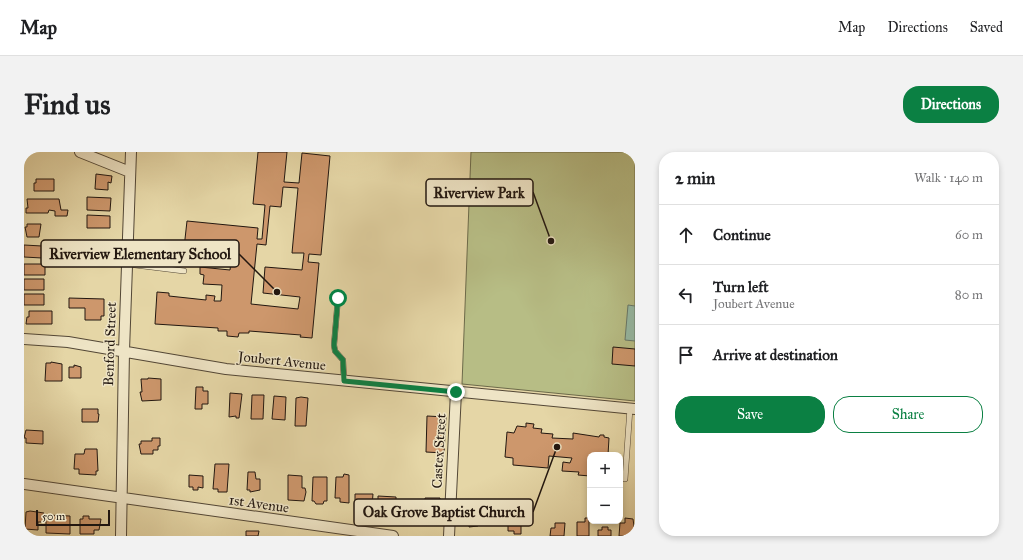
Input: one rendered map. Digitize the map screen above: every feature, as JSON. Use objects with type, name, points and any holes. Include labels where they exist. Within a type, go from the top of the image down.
[{"type":"street","points":[[80,152],[130,172]]},
{"type":"street","name":"Benford Street","points":[[120,536],[124,351],[131,152]]},
{"type":"street","name":"Joubert Avenue","points":[[24,339],[68,342],[226,369],[632,408]]},
{"type":"street","name":"Castex Street","points":[[449,536],[456,392]]},
{"type":"street","name":"1st Avenue","points":[[24,484],[393,536]]},
{"type":"lane","points":[[127,264],[184,271]]},
{"type":"lane","points":[[338,298],[334,345],[335,351],[343,360],[344,381]]},
{"type":"lane","points":[[625,479],[632,408]]},
{"type":"green space","points":[[471,152],[635,152],[635,401],[462,384]]},
{"type":"shaded area","points":[[628,305],[635,306],[635,341],[625,340]]},
{"type":"building","points":[[258,152],[287,152],[284,182],[299,183],[302,153],[330,156],[321,255],[309,254],[308,262],[319,263],[312,338],[300,337],[301,335],[249,331],[249,333],[239,333],[238,337],[227,336],[227,331],[218,331],[218,328],[155,324],[157,292],[169,293],[169,296],[206,300],[206,295],[215,296],[214,301],[221,301],[222,285],[203,284],[204,275],[200,274],[200,267],[230,270],[231,262],[212,261],[213,250],[184,248],[187,221],[258,228],[257,239],[262,239],[265,205],[253,204]],"holes":[[[283,187],[298,188],[292,253],[304,253],[302,270],[265,267],[263,293],[300,297],[298,309],[251,304],[257,244],[266,245],[270,206],[281,207]]]},
{"type":"building","points":[[96,174],[112,176],[111,183],[108,182],[108,190],[95,189]]},
{"type":"building","points":[[36,179],[54,179],[54,191],[34,191],[34,183],[36,183]]},
{"type":"building","points":[[87,197],[111,198],[110,211],[87,210]]},
{"type":"building","points":[[27,199],[59,199],[61,210],[68,210],[67,216],[55,216],[55,211],[49,210],[48,213],[26,213],[26,208],[28,208]]},
{"type":"building","points":[[87,215],[110,216],[110,228],[87,228]]},
{"type":"building","points":[[27,224],[41,224],[39,237],[27,237],[25,227],[27,227]]},
{"type":"building","points":[[24,245],[42,246],[42,258],[24,257]]},
{"type":"building","points":[[24,264],[45,264],[45,275],[24,275]]},
{"type":"building","points":[[24,279],[44,279],[44,290],[24,290]]},
{"type":"building","points":[[24,294],[44,294],[44,305],[24,305]]},
{"type":"building","points":[[69,298],[104,299],[104,316],[101,316],[101,320],[85,320],[85,308],[69,308]]},
{"type":"building","points":[[29,311],[52,311],[52,324],[26,324],[27,317],[29,317]]},
{"type":"building","points":[[613,347],[635,349],[635,366],[612,364]]},
{"type":"building","points":[[51,362],[62,364],[62,381],[45,381],[46,363]]},
{"type":"building","points":[[74,365],[81,367],[81,378],[69,378],[69,367],[74,367]]},
{"type":"building","points":[[141,379],[161,379],[161,400],[142,401],[140,392],[142,392]]},
{"type":"building","points":[[196,387],[203,387],[203,391],[208,391],[208,404],[202,404],[202,409],[195,409]]},
{"type":"building","points":[[230,393],[242,394],[239,418],[236,418],[236,416],[229,417]]},
{"type":"building","points":[[252,395],[264,395],[263,419],[251,419]]},
{"type":"building","points":[[274,396],[286,397],[285,420],[272,419]]},
{"type":"building","points":[[296,398],[308,398],[306,426],[295,426]]},
{"type":"building","points":[[82,409],[98,409],[98,422],[82,422]]},
{"type":"building","points":[[427,416],[446,417],[444,453],[426,452]]},
{"type":"building","points":[[526,423],[534,424],[533,428],[542,429],[541,433],[553,434],[552,438],[573,439],[573,433],[599,437],[600,435],[604,435],[604,437],[609,438],[608,452],[587,452],[587,476],[578,475],[579,472],[562,471],[563,462],[570,463],[572,458],[549,456],[548,468],[513,465],[513,458],[505,457],[507,432],[514,433],[517,426],[526,427]]},
{"type":"building","points":[[26,430],[43,431],[43,444],[26,443],[26,438],[24,438]]},
{"type":"building","points":[[152,438],[160,438],[160,446],[158,446],[158,450],[153,450],[153,454],[141,454],[139,444],[141,444],[141,441],[152,441]]},
{"type":"building","points":[[85,449],[97,449],[98,471],[96,471],[96,475],[79,474],[79,469],[74,469],[75,454],[84,454]]},
{"type":"building","points":[[215,464],[229,464],[227,492],[218,492],[218,489],[213,489]]},
{"type":"building","points":[[248,472],[255,472],[256,479],[260,479],[260,490],[250,492],[250,490],[247,490]]},
{"type":"building","points":[[344,474],[349,475],[349,503],[340,502],[340,498],[335,498],[336,477],[343,477]]},
{"type":"building","points":[[189,475],[203,476],[203,488],[198,487],[198,490],[193,490],[193,487],[189,487]]},
{"type":"building","points":[[288,475],[302,476],[302,488],[305,488],[306,492],[304,501],[288,500]]},
{"type":"building","points":[[313,477],[327,477],[327,501],[324,501],[323,504],[316,504],[312,501]]},
{"type":"building","points":[[355,494],[373,494],[372,506],[358,508],[358,506],[355,506]]},
{"type":"building","points":[[378,496],[396,497],[396,509],[378,510]]},
{"type":"building","points":[[425,498],[440,498],[439,520],[424,519]]},
{"type":"building","points":[[30,511],[44,513],[44,522],[38,522],[38,530],[25,529],[26,512]]},
{"type":"building","points":[[468,512],[480,514],[478,526],[469,527],[469,524],[465,524]]},
{"type":"building","points":[[513,513],[518,513],[518,516],[521,517],[521,534],[514,534],[514,531],[508,531],[508,516],[513,516]]},
{"type":"building","points":[[46,515],[70,516],[70,534],[46,533]]},
{"type":"building","points":[[83,516],[89,516],[89,519],[101,519],[99,530],[94,530],[94,534],[80,534],[80,519],[83,519]]},
{"type":"building","points":[[585,518],[587,518],[587,524],[589,524],[589,536],[577,536],[577,522],[585,522]]},
{"type":"building","points":[[625,518],[633,519],[635,533],[632,533],[632,536],[619,536],[620,524],[625,523]]},
{"type":"building","points":[[555,523],[565,523],[564,536],[550,536],[551,528],[555,528]]},
{"type":"building","points":[[602,527],[608,527],[608,530],[611,530],[611,536],[598,536],[598,530],[602,530]]},
{"type":"building","points":[[246,531],[259,531],[258,536],[246,536]]},
{"type":"place","name":"Riverview Park","points":[[551,241]]},
{"type":"place","name":"Riverview Elementary School","points":[[277,292]]},
{"type":"place","name":"Oak Grove Baptist Church","points":[[557,447]]},
{"type":"route","points":[[338,298],[334,345],[335,351],[343,360],[344,381],[456,392]]}]
